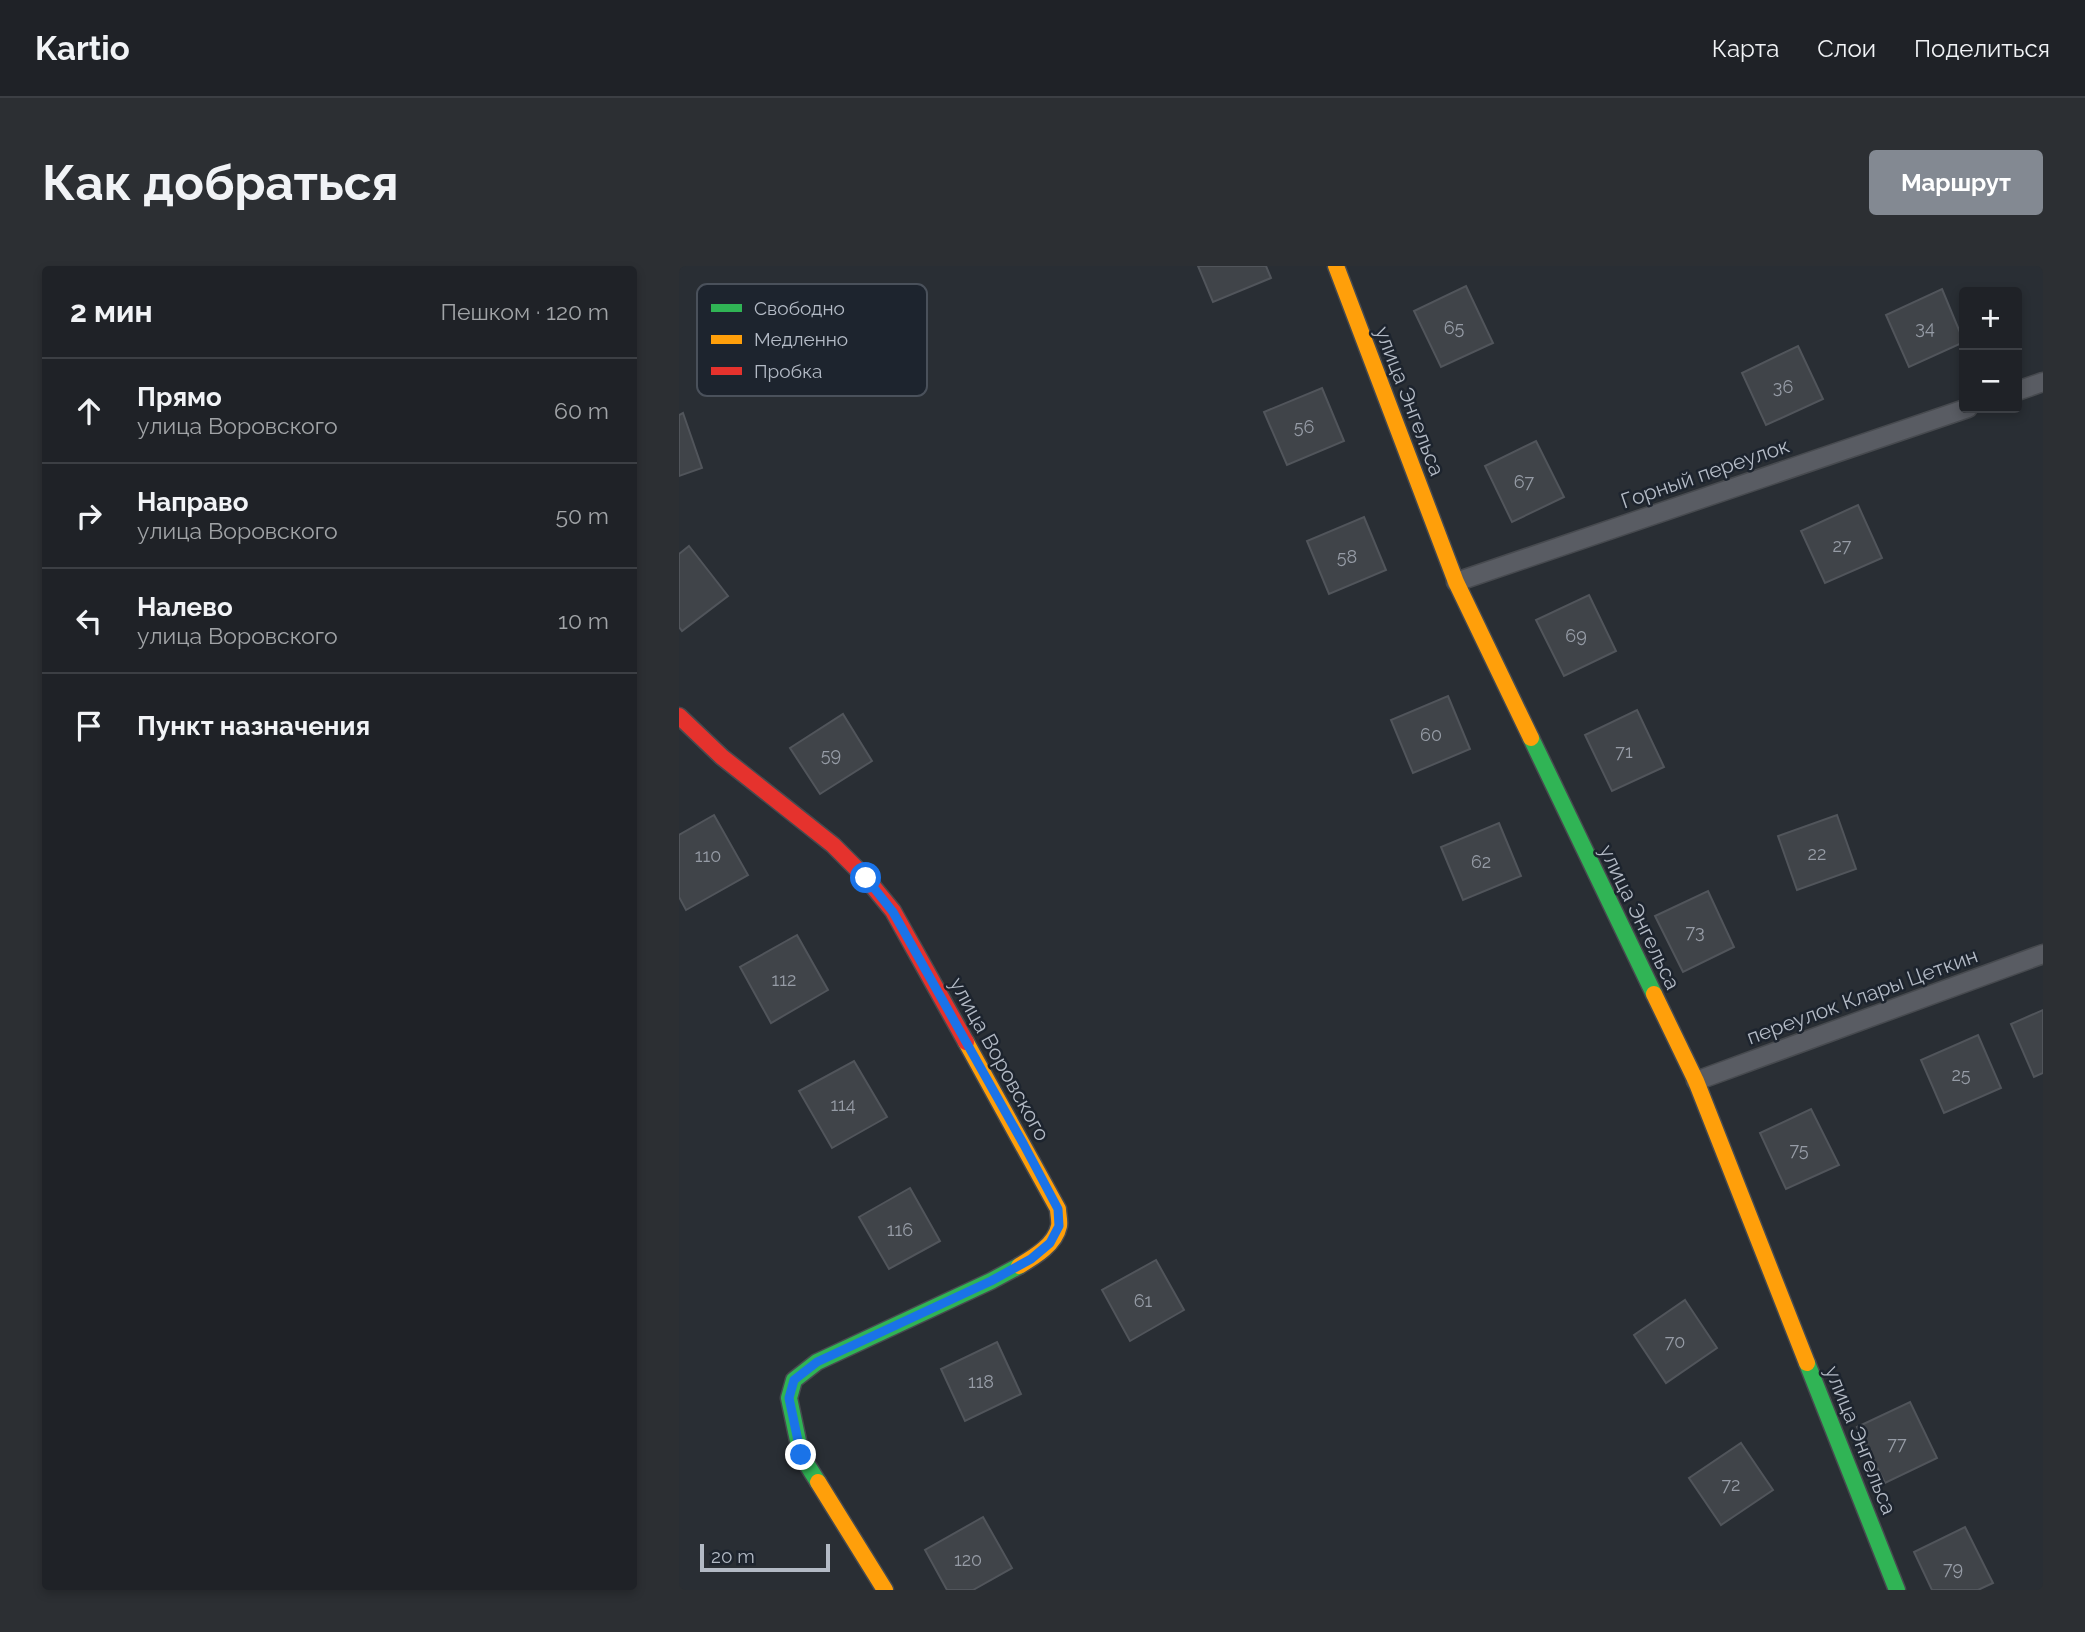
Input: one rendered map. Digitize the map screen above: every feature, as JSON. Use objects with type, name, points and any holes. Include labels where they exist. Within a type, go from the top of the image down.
[{"type":"street","name":"улица Энгельса","points":[[1336,266],[1456,582],[1696,1081],[1897,1590]]},
{"type":"street","name":"улица Воровского","points":[[679,716],[722,757],[833,845],[866,878],[893,912],[1058,1209],[1059,1226],[1050,1243],[1031,1259],[991,1281],[817,1362],[794,1380],[789,1398],[801,1455],[885,1590]]},
{"type":"lane","points":[[2022,389],[2043,382]]},
{"type":"lane","name":"Горный переулок","points":[[1456,582],[1959,411]]},
{"type":"lane","name":"переулок Клары Цеткин","points":[[1696,1081],[2043,954]]},
{"type":"building","points":[[1198,266],[1266,266],[1271,278],[1213,302]]},
{"type":"building","points":[[1466,286],[1493,343],[1441,367],[1414,311]]},
{"type":"building","points":[[1942,289],[1959,330],[1959,344],[1909,367],[1886,315]]},
{"type":"building","points":[[1798,346],[1823,399],[1766,425],[1742,373]]},
{"type":"building","points":[[1322,388],[1344,441],[1287,465],[1264,412]]},
{"type":"building","points":[[683,413],[702,468],[679,476],[679,415]]},
{"type":"building","points":[[1536,441],[1564,497],[1512,522],[1485,466]]},
{"type":"building","points":[[1858,505],[1882,558],[1825,583],[1801,531]]},
{"type":"building","points":[[1364,517],[1386,570],[1329,594],[1307,541]]},
{"type":"building","points":[[689,546],[728,596],[682,631],[679,627],[679,554]]},
{"type":"building","points":[[1589,595],[1616,651],[1564,676],[1536,620]]},
{"type":"building","points":[[1448,696],[1470,749],[1413,773],[1391,720]]},
{"type":"building","points":[[1637,710],[1664,767],[1612,791],[1585,735]]},
{"type":"building","points":[[843,714],[872,761],[820,794],[790,748]]},
{"type":"building","points":[[714,815],[748,875],[686,910],[679,897],[679,835]]},
{"type":"building","points":[[1837,815],[1856,869],[1797,890],[1778,836]]},
{"type":"building","points":[[1499,823],[1521,876],[1463,900],[1441,847]]},
{"type":"building","points":[[1708,891],[1734,947],[1683,972],[1655,916]]},
{"type":"building","points":[[797,935],[828,990],[771,1023],[740,967]]},
{"type":"building","points":[[2043,1010],[2043,1073],[2034,1077],[2011,1024]]},
{"type":"building","points":[[1978,1035],[2001,1088],[1944,1113],[1921,1060]]},
{"type":"building","points":[[854,1061],[887,1117],[832,1148],[799,1091]]},
{"type":"building","points":[[1811,1109],[1839,1165],[1786,1189],[1760,1133]]},
{"type":"building","points":[[910,1188],[940,1241],[889,1269],[859,1217]]},
{"type":"building","points":[[1156,1260],[1184,1310],[1130,1341],[1102,1290]]},
{"type":"building","points":[[1685,1300],[1717,1348],[1666,1383],[1634,1335]]},
{"type":"building","points":[[997,1342],[1021,1394],[965,1421],[941,1369]]},
{"type":"building","points":[[1910,1402],[1937,1458],[1885,1483],[1857,1427]]},
{"type":"building","points":[[1741,1443],[1773,1490],[1721,1525],[1689,1478]]},
{"type":"building","points":[[983,1517],[1012,1568],[973,1590],[947,1590],[925,1550]]},
{"type":"building","points":[[1965,1527],[1993,1583],[1978,1590],[1932,1590],[1914,1552]]},
{"type":"traffic: fast","points":[[1531,738],[1654,994]]},
{"type":"traffic: fast","points":[[818,1482],[801,1455],[789,1398],[794,1380],[817,1362],[1019,1266]]},
{"type":"traffic: fast","points":[[1807,1363],[1897,1590]]},
{"type":"traffic: slow","points":[[1336,266],[1456,582],[1531,738]]},
{"type":"traffic: slow","points":[[1654,994],[1696,1081],[1807,1363]]},
{"type":"traffic: slow","points":[[966,1042],[1058,1209],[1059,1226],[1053,1239],[1043,1250],[1019,1266]]},
{"type":"traffic: slow","points":[[818,1482],[885,1590]]},
{"type":"traffic: jam","points":[[679,716],[722,757],[833,845],[866,878],[893,911],[966,1042]]},
{"type":"route","points":[[801,1455],[789,1398],[794,1380],[817,1362],[991,1281],[1031,1259],[1050,1243],[1059,1226],[1058,1209],[1024,1145],[893,912],[866,878]]}]
